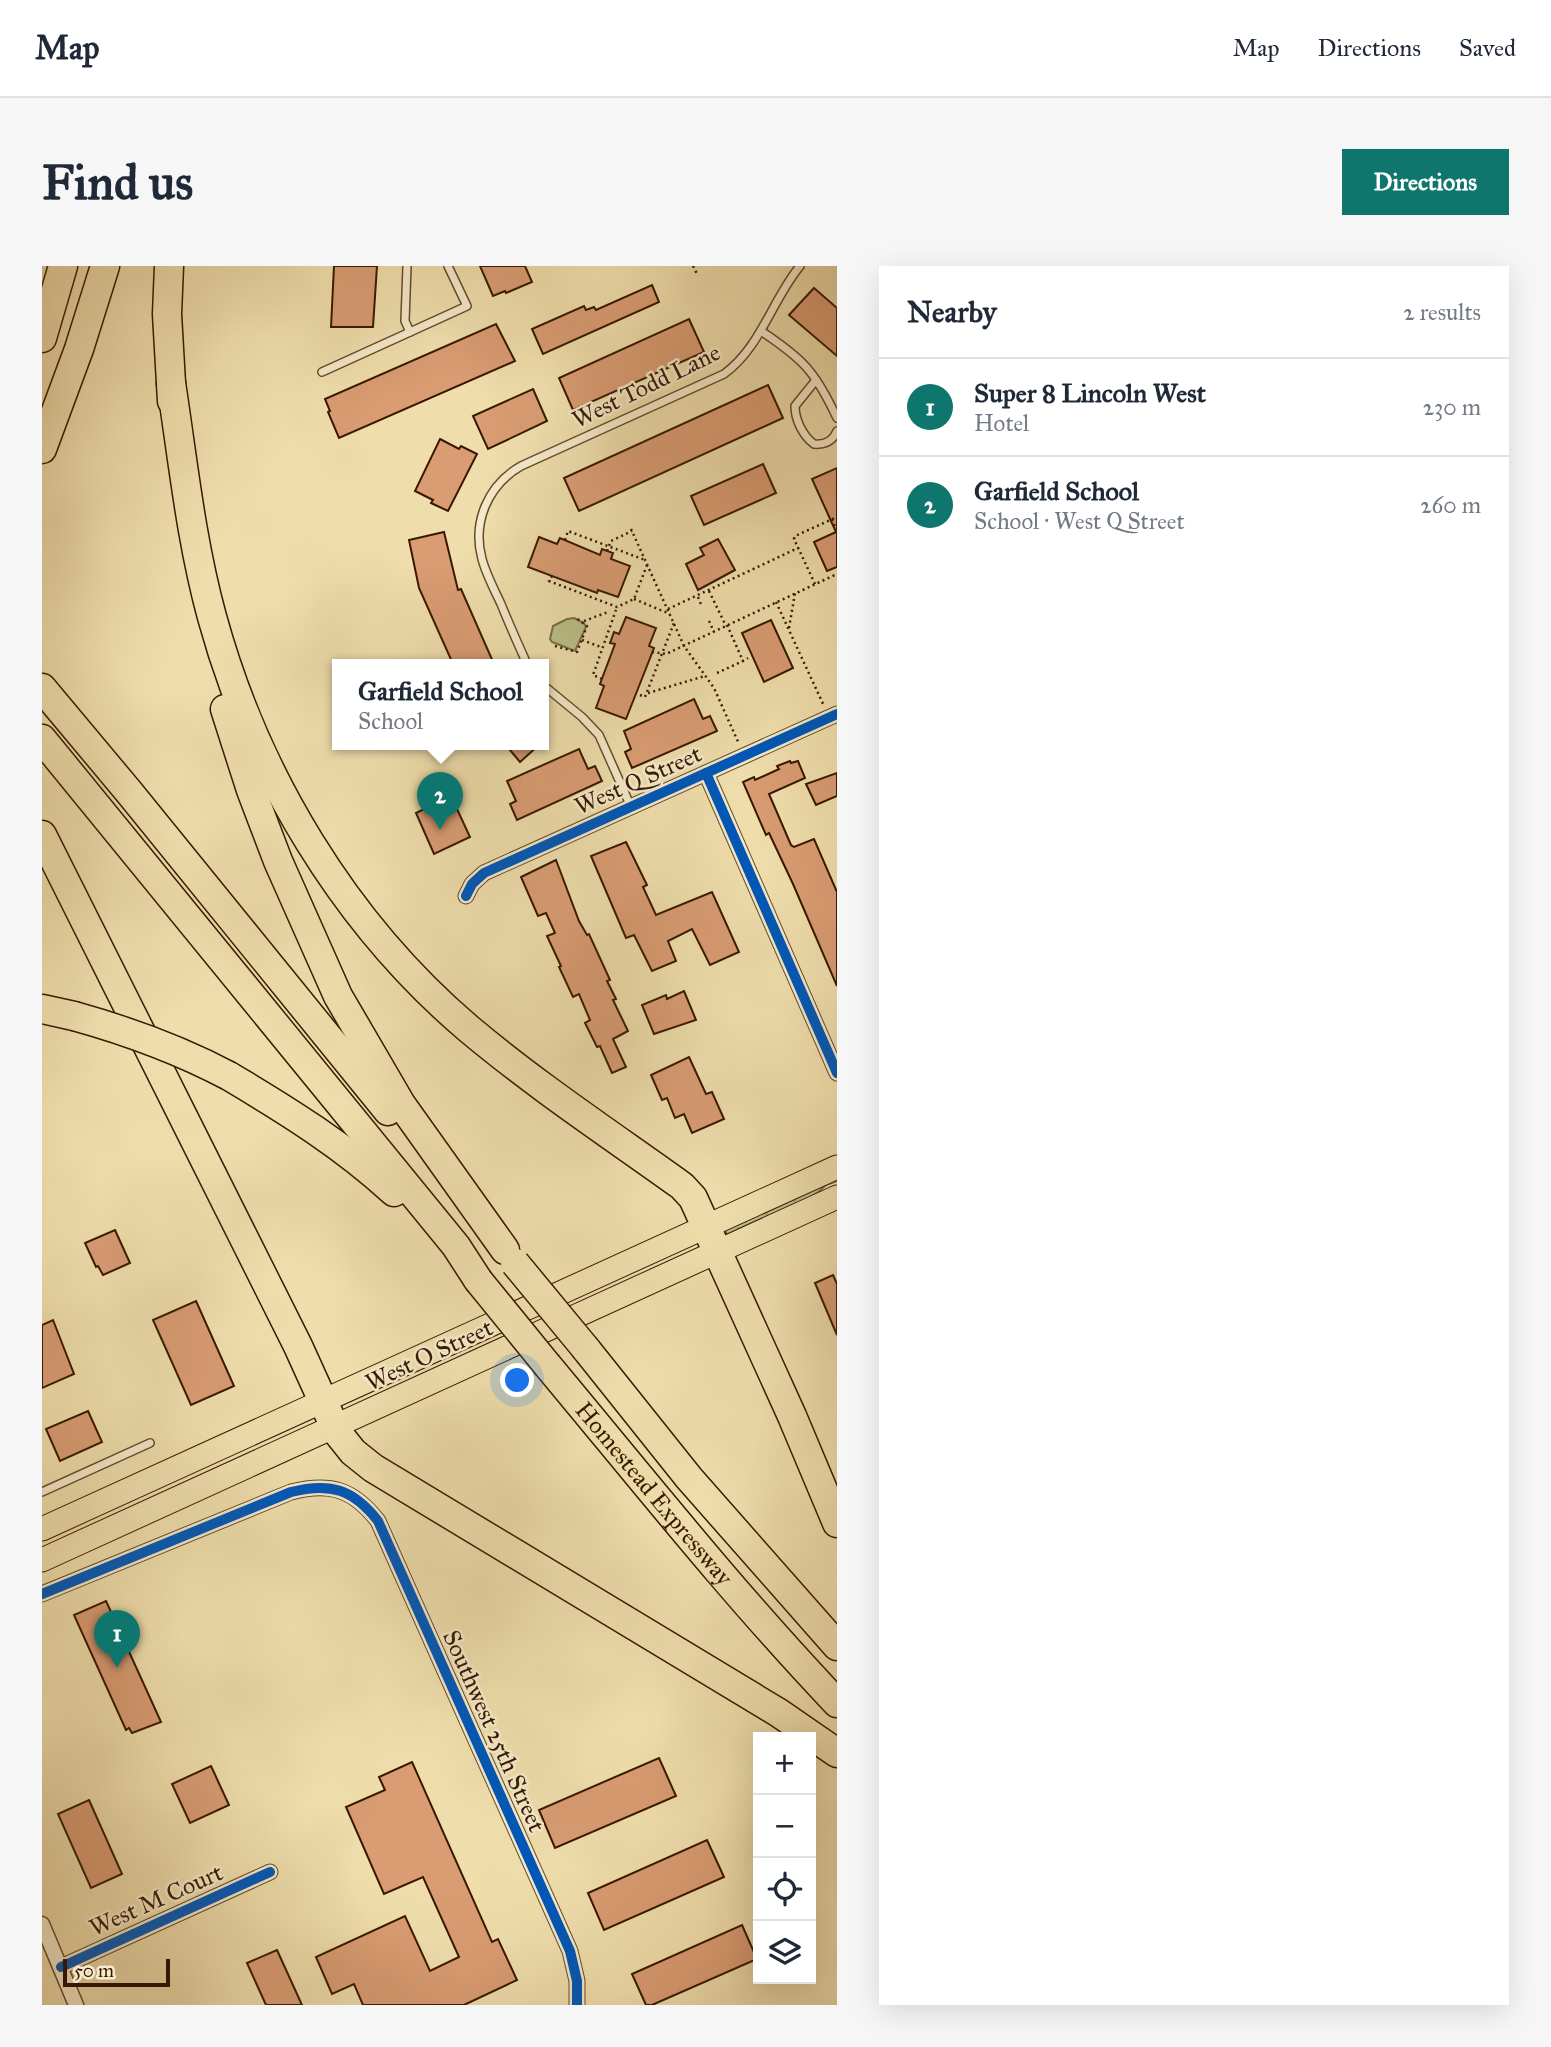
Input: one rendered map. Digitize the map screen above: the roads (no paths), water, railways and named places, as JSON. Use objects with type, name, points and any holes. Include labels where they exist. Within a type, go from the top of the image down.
[{"type":"highway","points":[[42,338],[63,266]]},
{"type":"highway","points":[[42,449],[79,349],[105,266]]},
{"type":"highway","points":[[169,266],[167,314],[171,383],[184,523],[206,634],[228,718],[251,790],[338,996],[358,1032],[417,1128],[510,1256]]},
{"type":"highway","points":[[171,383],[200,565],[227,667],[245,716],[294,816],[355,908],[392,953],[429,991],[512,1064],[682,1186],[693,1199],[837,1522]]},
{"type":"highway","points":[[42,688],[456,1246],[478,1280]]},
{"type":"highway","points":[[42,739],[399,1124],[510,1256]]},
{"type":"highway","points":[[42,835],[346,1445],[373,1468],[779,1713],[837,1753]]},
{"type":"highway","points":[[42,1009],[126,1030],[207,1064],[288,1111],[357,1159],[401,1199],[478,1280]]},
{"type":"highway","name":"Homestead Expressway","points":[[510,1256],[690,1478],[837,1646]]},
{"type":"highway","name":"Homestead Expressway","points":[[478,1280],[711,1562],[785,1649],[837,1703]]},
{"type":"main road","name":"West O Street","points":[[712,1240],[837,1167]]},
{"type":"main road","name":"West O Street","points":[[42,1560],[329,1414],[712,1240],[837,1197]]},
{"type":"main road","name":"West O Street","points":[[42,1529],[329,1414]]},
{"type":"street","name":"West Q Street","points":[[466,896],[472,884],[484,873],[837,714]]},
{"type":"street","points":[[706,773],[837,1073]]},
{"type":"street","name":"Southwest 25th Street","points":[[42,1594],[291,1492],[325,1486],[356,1498],[377,1521],[570,1951],[578,1981],[577,2005]]},
{"type":"street","name":"West M Court","points":[[61,1967],[270,1872]]},
{"type":"street","points":[[42,1924],[76,2005]]},
{"type":"lane","points":[[407,266],[405,321],[410,332]]},
{"type":"lane","points":[[322,372],[467,306],[448,266]]},
{"type":"lane","name":"West Todd Lane","points":[[525,659],[483,562],[480,549],[481,515],[488,499],[506,476],[521,466],[724,374],[734,366],[761,331],[792,275],[800,266]]},
{"type":"lane","points":[[761,331],[804,362],[824,388],[837,418]]},
{"type":"lane","points":[[816,380],[795,406],[795,414],[806,438],[814,444],[827,443],[837,432]]},
{"type":"lane","points":[[549,691],[582,717],[599,735],[631,807]]},
{"type":"lane","points":[[42,1492],[150,1443]]},
{"type":"place","name":"Garfield School","points":[[440,830]]},
{"type":"place","name":"Super 8 Lincoln West","points":[[117,1668]]}]
